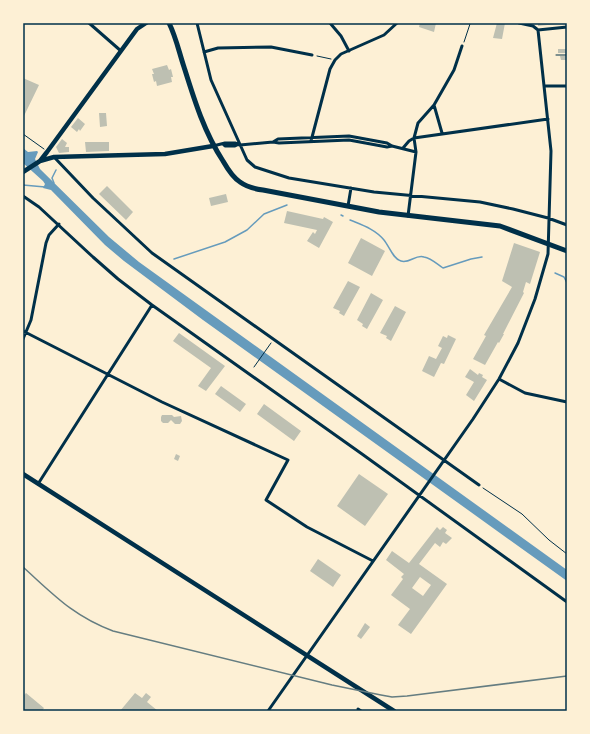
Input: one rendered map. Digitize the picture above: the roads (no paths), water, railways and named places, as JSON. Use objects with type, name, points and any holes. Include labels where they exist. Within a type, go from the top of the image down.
[{"type":"main road","points":[[137,29],[138,23]]},
{"type":"main road","points":[[23,172],[47,155],[137,29],[146,23]]},
{"type":"main road","points":[[169,23],[204,126],[213,146],[239,182],[249,187],[348,207],[408,216],[500,226],[567,251]]},
{"type":"main road","points":[[47,155],[54,157],[165,154],[213,146]]},
{"type":"main road","points":[[23,474],[394,711]]},
{"type":"street","points":[[89,23],[121,51]]},
{"type":"street","points":[[196,23],[211,80],[238,145],[247,160],[255,167],[289,178],[351,188],[488,203],[548,218],[567,225]]},
{"type":"street","points":[[330,23],[341,36],[349,51]]},
{"type":"street","points":[[311,141],[330,69],[335,60],[341,54],[384,34],[397,23]]},
{"type":"street","points":[[519,23],[533,26],[538,30],[567,27]]},
{"type":"street","points":[[268,711],[372,561],[444,461],[499,379],[527,322],[547,258],[549,244],[548,218],[550,151],[538,30]]},
{"type":"street","points":[[408,216],[416,152],[414,138],[418,123],[434,105],[454,70],[462,46]]},
{"type":"street","points":[[204,52],[218,48],[271,47],[312,55]]},
{"type":"street","points":[[544,86],[567,86]]},
{"type":"street","points":[[434,105],[442,133]]},
{"type":"street","points":[[403,148],[414,138],[548,119]]},
{"type":"street","points":[[272,142],[278,139],[349,136],[387,142],[392,146]]},
{"type":"street","points":[[213,146],[223,144],[225,146],[235,146],[272,142],[349,140],[387,147],[392,146],[416,152]]},
{"type":"street","points":[[54,157],[93,198],[152,253],[479,485]]},
{"type":"street","points":[[348,207],[351,188]]},
{"type":"street","points":[[23,196],[39,207],[99,262],[152,305],[567,602]]},
{"type":"street","points":[[23,199],[28,200]]},
{"type":"street","points":[[23,339],[32,320],[46,243],[49,235],[59,224]]},
{"type":"street","points":[[38,484],[152,305]]},
{"type":"street","points":[[23,331],[162,402],[288,460],[266,500],[307,527],[372,561]]},
{"type":"street","points":[[499,379],[525,393],[567,402]]},
{"type":"water","points":[[23,148],[28,152],[37,151],[38,152],[35,159],[40,169],[109,237],[139,262],[567,570],[567,581],[203,320],[124,261],[105,245],[51,190],[43,188],[45,184],[43,181],[23,163]]},
{"type":"waterway","points":[[54,183],[52,178],[56,170]]},
{"type":"waterway","points":[[23,185],[45,187]]},
{"type":"waterway","points":[[174,259],[225,242],[247,230],[264,214],[287,205]]},
{"type":"waterway","points":[[350,220],[377,233],[384,240],[396,258],[404,262],[421,256],[434,261],[443,268],[482,257]]},
{"type":"waterway","points":[[555,273],[564,277],[567,283]]},
{"type":"railway","points":[[23,567],[75,612],[86,619],[113,631],[332,685],[381,695],[392,697],[407,696],[567,676]]}]
